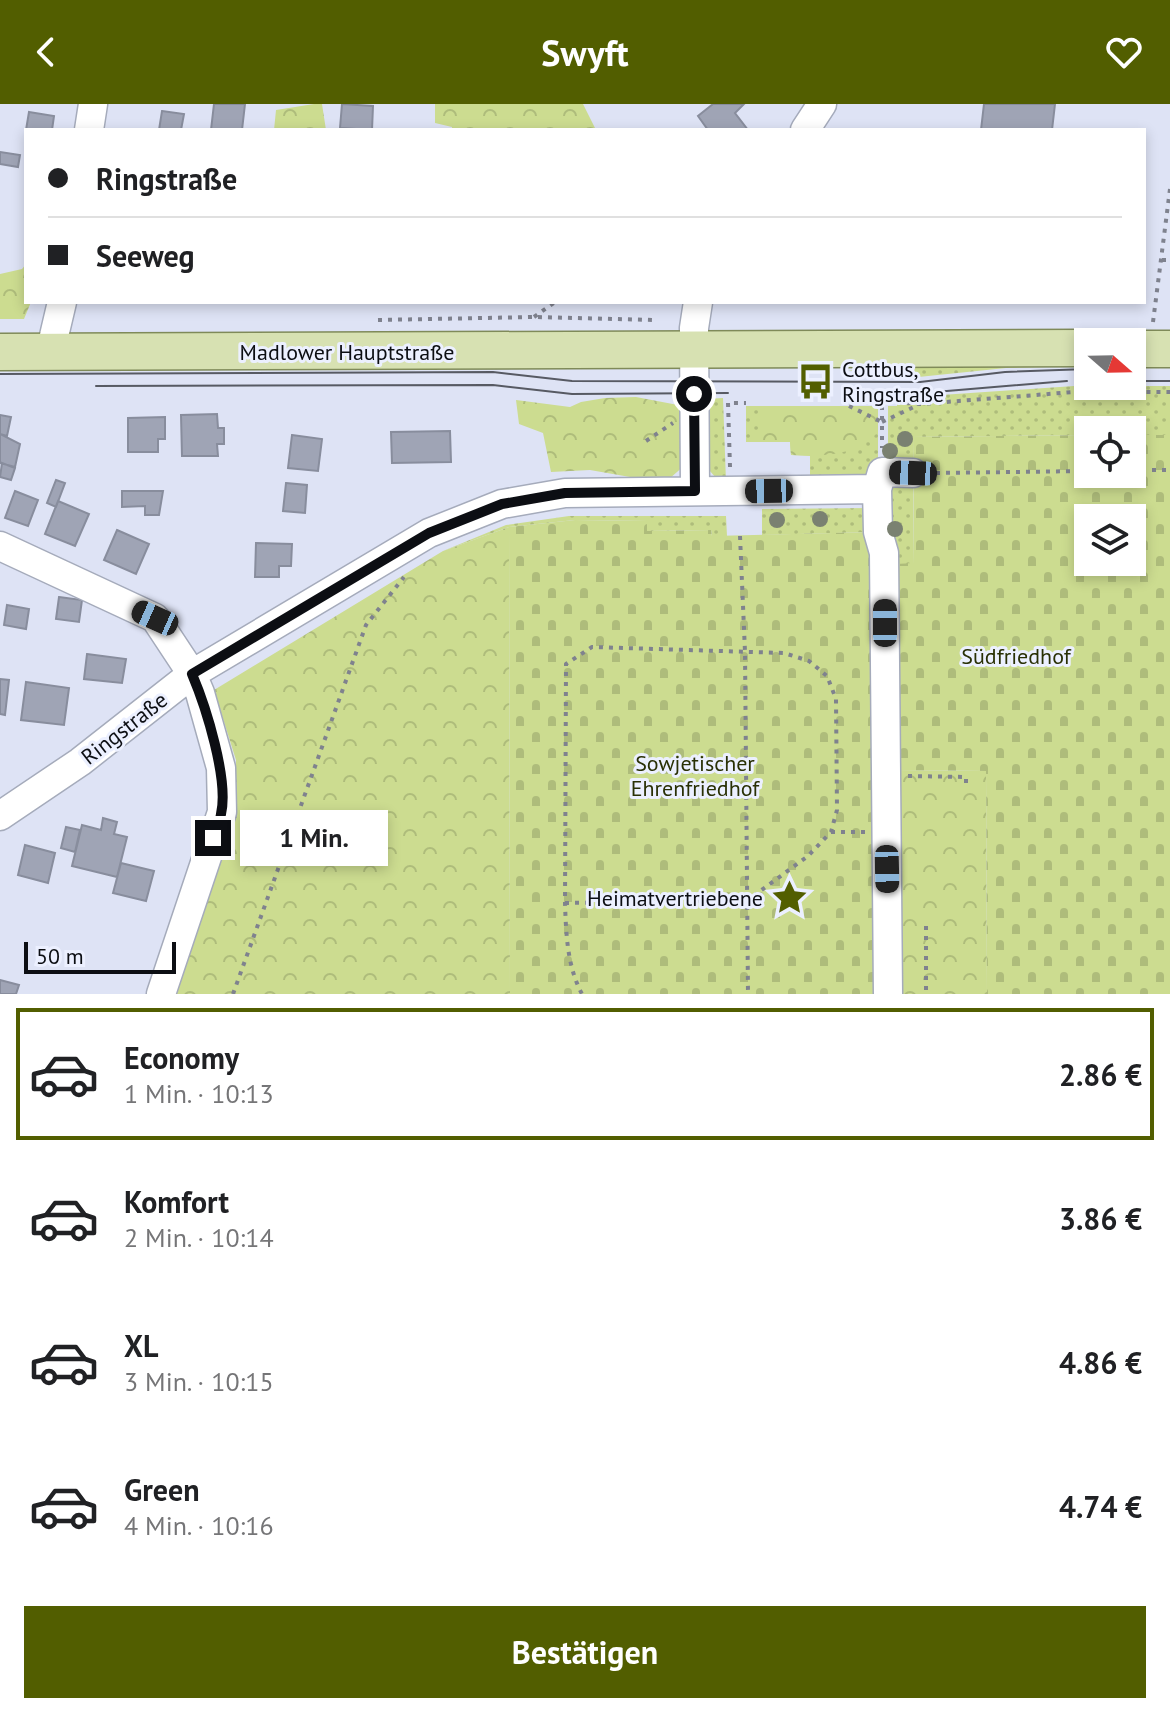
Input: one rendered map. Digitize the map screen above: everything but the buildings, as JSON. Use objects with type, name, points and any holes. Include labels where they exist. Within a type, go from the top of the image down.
[{"type":"main road","name":"Madlower Hauptstraße","points":[[0,352],[1074,348]]},
{"type":"street","points":[[89,128],[93,104]]},
{"type":"street","points":[[806,128],[822,104]]},
{"type":"street","points":[[50,353],[62,304]]},
{"type":"street","points":[[695,491],[694,350],[698,304]]},
{"type":"street","points":[[888,994],[884,566],[878,532],[877,489],[882,472],[913,473]]},
{"type":"street","name":"Ringstraße","points":[[0,816],[80,762],[192,674],[429,533],[502,504],[565,493],[877,489]]},
{"type":"street","points":[[0,546],[155,618],[192,674],[200,693],[221,768],[222,812],[161,994]]},
{"type":"path","points":[[1151,342],[1167,239],[1170,189]]},
{"type":"path","points":[[1162,260],[1170,260]]},
{"type":"path","points":[[534,317],[552,304]]},
{"type":"path","points":[[897,402],[920,404],[1074,392],[1170,392]]},
{"type":"path","points":[[738,492],[730,479],[728,403],[746,403]]},
{"type":"path","points":[[882,422],[920,404]]},
{"type":"path","points":[[849,406],[882,422]]},
{"type":"path","points":[[882,406],[882,422]]},
{"type":"path","points":[[1146,470],[1170,470]]},
{"type":"path","points":[[913,473],[1074,471]]},
{"type":"path","points":[[740,536],[745,652],[748,994]]},
{"type":"path","points":[[233,994],[366,625],[408,572]]},
{"type":"path","points":[[565,903],[748,900],[808,856],[831,832],[837,810],[836,699],[827,676],[809,661],[784,653],[592,647],[566,664],[565,903],[567,939],[575,981],[582,994]]},
{"type":"path","points":[[897,776],[966,777],[966,785]]},
{"type":"path","points":[[831,832],[865,832]]},
{"type":"path","points":[[926,926],[926,994]]},
{"type":"green space","points":[[322,104],[326,128],[274,128],[276,110]]},
{"type":"green space","points":[[435,104],[583,104],[595,128],[452,128],[435,123]]},
{"type":"green space","points":[[24,266],[24,304],[30,304],[24,319],[0,319],[0,274]]},
{"type":"green space","points":[[887,364],[1074,366],[1006,368],[899,379],[898,371],[848,371]]},
{"type":"green space","points":[[1074,386],[1074,400],[1146,400],[1146,386],[1170,386],[1170,435],[1146,435],[1146,416],[1074,416],[1074,435],[913,437],[913,466],[890,463],[888,406],[897,406],[897,398]]},
{"type":"green space","points":[[636,397],[678,405],[685,432],[685,465],[669,479],[630,477],[590,470],[551,472],[543,433],[519,424],[516,400],[570,407],[605,398]]},
{"type":"green space","points":[[723,398],[726,482],[717,479],[709,470],[704,399]]},
{"type":"green space","points":[[746,406],[878,406],[878,469],[873,475],[810,478],[810,456],[791,455],[790,442],[746,442]]},
{"type":"green space","points":[[762,406],[878,406],[878,432],[849,451],[827,455],[791,455],[790,442],[762,442]]},
{"type":"green space","name":"Südfriedhof","points":[[1074,435],[1074,488],[1146,488],[1146,435],[1170,435],[1170,994],[987,994],[986,771],[897,770],[896,564],[914,563],[913,437]]},
{"type":"green space","points":[[913,480],[914,564],[896,564],[887,484]]},
{"type":"green space","points":[[873,508],[873,532],[762,535],[762,509]]},
{"type":"green space","points":[[569,516],[726,516],[727,536],[712,536],[711,530],[647,531],[647,521],[575,520],[509,527],[443,551],[506,525]]},
{"type":"green space","name":"Sowjetischer Ehrenfriedhof","points":[[575,520],[647,521],[647,531],[711,530],[712,536],[873,532],[881,994],[510,994],[509,527]]},
{"type":"green space","points":[[509,527],[510,994],[172,994],[236,811],[236,760],[214,690],[443,551]]},
{"type":"green space","points":[[897,770],[986,771],[987,994],[899,994]]},
{"type":"tram line","points":[[0,374],[493,372],[572,381],[920,382],[1005,372],[1074,370]]},
{"type":"tram line","points":[[935,392],[1067,381]]},
{"type":"tram line","points":[[1146,381],[1170,381]]},
{"type":"tram line","points":[[96,386],[493,385],[572,394],[728,393]]},
{"type":"place","name":"Cottbus, Ringstraße","points":[[816,382]]},
{"type":"place","name":"Heimatvertriebene","points":[[789,898]]},
{"type":"route","points":[[213,838],[222,812],[221,768],[192,674],[429,533],[502,504],[565,493],[695,491],[694,394]]}]
